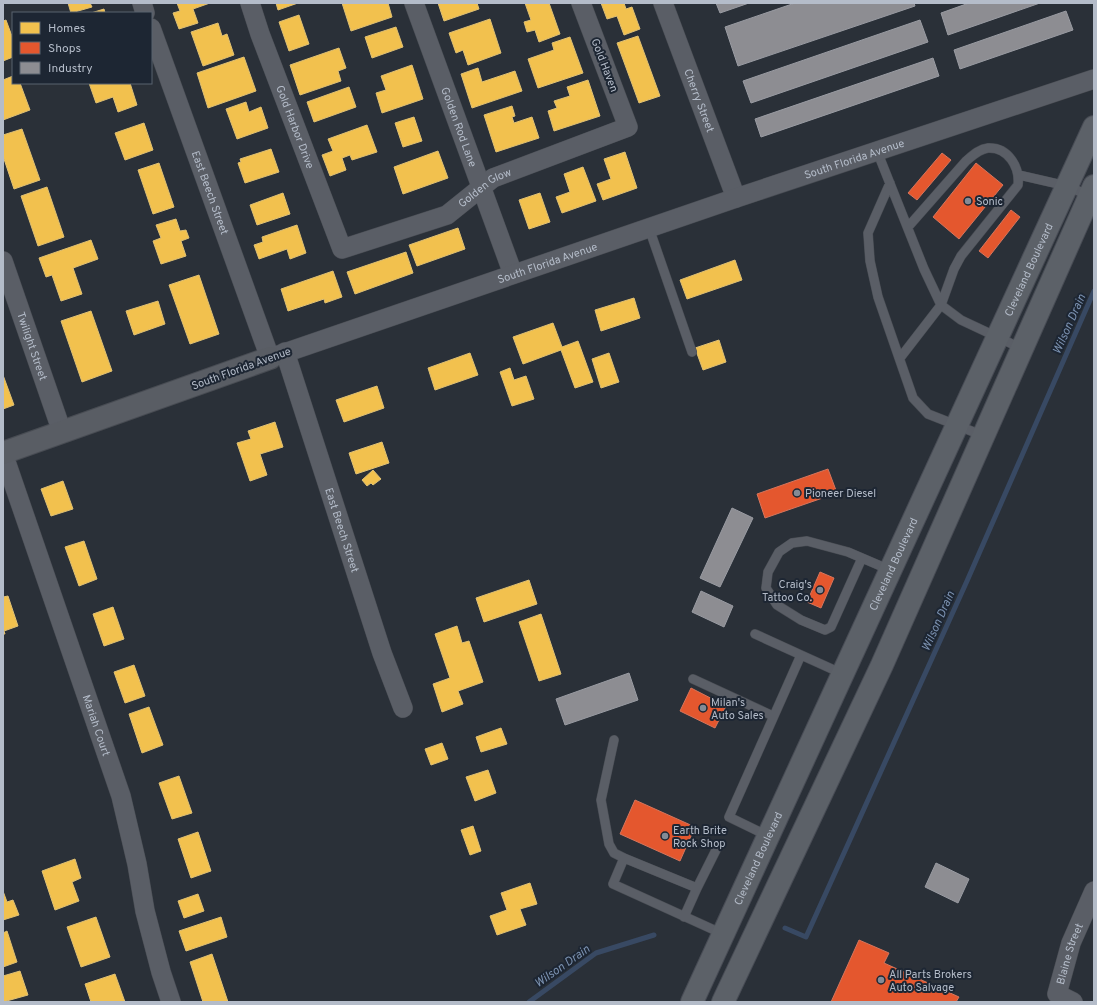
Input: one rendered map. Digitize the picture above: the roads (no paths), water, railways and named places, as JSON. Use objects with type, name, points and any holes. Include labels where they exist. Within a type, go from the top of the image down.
[{"type":"main road","name":"Cleveland Boulevard","points":[[692,1002],[1094,127]]},
{"type":"main road","points":[[723,1002],[882,665],[1092,191]]},
{"type":"street","name":"Gold Harbor Drive","points":[[250,3],[262,42],[342,249]]},
{"type":"street","name":"Golden Rod Lane","points":[[414,3],[513,274]]},
{"type":"street","name":"Gold Haven","points":[[582,3],[628,127]]},
{"type":"street","name":"Cherry Street","points":[[663,3],[736,198]]},
{"type":"street","name":"East Beech Street","points":[[152,31],[277,355],[382,653],[403,708]]},
{"type":"street","name":"South Florida Avenue","points":[[3,453],[277,355],[513,274],[736,198],[1094,80]]},
{"type":"street","name":"Golden Glow","points":[[342,249],[447,216],[493,178],[628,127]]},
{"type":"street","name":"Twilight Street","points":[[3,261],[62,432]]},
{"type":"street","name":"Mariah Court","points":[[3,453],[121,796],[137,864],[145,911],[160,972],[171,1002]]},
{"type":"street","name":"Blaine Street","points":[[1065,998],[1071,943],[1094,891]]},
{"type":"lane","points":[[900,358],[941,305],[954,269],[961,256],[1012,195],[1018,185],[1019,175],[1015,163],[998,150],[987,148],[976,153],[966,161],[908,227]]},
{"type":"lane","points":[[878,151],[941,305],[961,320],[1023,349]]},
{"type":"lane","points":[[1019,175],[1092,191]]},
{"type":"lane","points":[[890,183],[868,233],[870,262],[878,297],[913,398],[928,414],[984,436]]},
{"type":"lane","points":[[648,228],[692,352]]},
{"type":"lane","points":[[862,558],[831,627],[824,630],[801,620],[777,605],[766,588],[768,572],[779,552],[792,543],[807,541],[848,552],[862,558],[890,570]]},
{"type":"lane","points":[[756,634],[843,674]]},
{"type":"lane","points":[[768,836],[729,817],[801,655]]},
{"type":"lane","points":[[693,679],[773,716]]},
{"type":"lane","points":[[614,740],[601,800],[609,844],[614,853],[697,888]]},
{"type":"lane","points":[[684,917],[716,850]]},
{"type":"lane","points":[[624,858],[613,884],[723,934]]},
{"type":"waterway","name":"Wilson Drain","points":[[785,928],[806,937],[967,581],[1094,291]]},
{"type":"waterway","name":"Wilson Drain","points":[[529,1002],[596,953],[654,935]]},
{"type":"place","name":"Sonic","points":[[968,201]]},
{"type":"place","name":"Pioneer Diesel","points":[[797,493]]},
{"type":"place","name":"Craig's Tattoo Co.","points":[[820,590]]},
{"type":"place","name":"Milan's Auto Sales","points":[[703,708]]},
{"type":"place","name":"Earth Brite Rock Shop","points":[[665,836]]},
{"type":"place","name":"All Parts Brokers Auto Salvage","points":[[881,980]]}]
